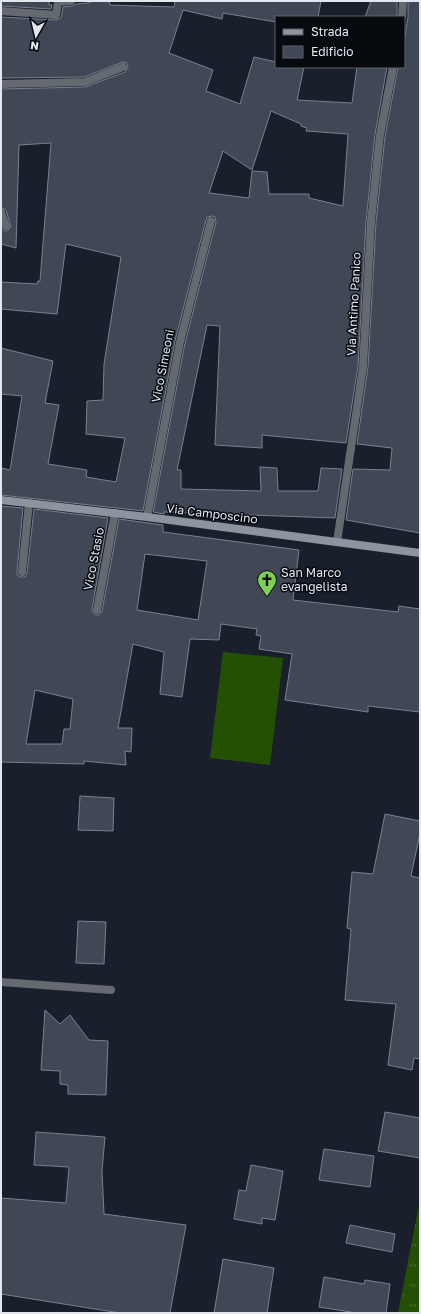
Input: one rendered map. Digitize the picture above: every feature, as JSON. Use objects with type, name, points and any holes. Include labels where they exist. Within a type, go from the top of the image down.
[{"type":"street","points":[[1,11],[56,15],[58,2],[71,1]]},
{"type":"street","points":[[402,16],[403,1]]},
{"type":"street","points":[[1,84],[85,82],[123,67]]},
{"type":"street","name":"Via Antimo Panico","points":[[337,542],[363,367],[371,222],[380,135],[393,68]]},
{"type":"street","points":[[1,212],[6,226]]},
{"type":"street","name":"Vico Simeoni","points":[[147,517],[180,342],[211,221]]},
{"type":"street","name":"Via Camposcino","points":[[1,500],[147,517],[420,553]]},
{"type":"street","points":[[22,572],[29,503]]},
{"type":"street","name":"Vico Stasio","points":[[97,610],[115,513]]},
{"type":"street","points":[[1,982],[111,990]]},
{"type":"green space","points":[[223,652],[283,658],[270,765],[210,758]]},
{"type":"green space","points":[[420,1200],[420,1313],[398,1313]]},
{"type":"building","points":[[1,1],[49,1],[49,5],[52,5],[51,9],[1,6]]},
{"type":"building","points":[[93,1],[109,1],[110,5],[174,7],[175,1],[321,1],[318,16],[275,16],[275,22],[223,13],[222,19],[183,10],[169,53],[213,70],[206,91],[240,104],[254,57],[275,62],[275,68],[304,68],[297,100],[352,103],[357,68],[387,68],[375,134],[366,222],[358,366],[346,443],[262,435],[262,448],[215,445],[220,326],[207,325],[177,470],[181,470],[181,489],[261,491],[260,467],[277,468],[278,491],[318,491],[321,468],[342,469],[335,518],[164,512],[164,514],[153,512],[185,343],[216,222],[215,217],[212,216],[207,217],[206,220],[175,341],[143,511],[1,495],[1,468],[10,470],[22,396],[1,394],[1,348],[53,361],[45,403],[59,405],[48,464],[87,470],[86,477],[116,482],[125,438],[86,434],[87,401],[103,400],[104,364],[121,257],[66,244],[57,314],[1,309],[1,282],[37,284],[38,281],[40,281],[51,143],[19,145],[16,248],[1,244],[1,228],[7,231],[11,227],[6,210],[1,207],[1,89],[85,87],[125,72],[128,67],[127,63],[123,62],[84,77],[1,78],[1,17],[56,20],[61,18],[63,7]],"holes":[[[271,111],[301,124],[301,126],[307,128],[306,131],[348,134],[343,206],[309,198],[309,194],[269,194],[267,172],[252,171],[249,198],[209,193],[223,151],[252,170]]]},
{"type":"building","points":[[371,1],[397,1],[397,16],[365,16]]},
{"type":"building","points":[[408,1],[420,1],[420,533],[346,520],[353,469],[390,470],[392,448],[357,444],[368,367],[376,222],[385,136],[398,68],[405,68],[405,36],[408,17]]},
{"type":"building","points":[[1,506],[23,508],[17,571],[17,575],[21,577],[25,577],[27,573],[34,509],[108,518],[92,609],[92,612],[96,615],[99,615],[102,611],[119,519],[163,525],[163,532],[299,550],[293,600],[398,612],[399,606],[420,609],[420,712],[368,706],[368,712],[285,700],[292,654],[259,649],[261,636],[256,635],[257,629],[221,624],[219,640],[190,639],[182,697],[160,694],[164,652],[133,644],[118,728],[132,728],[131,752],[125,751],[126,765],[84,761],[84,764],[1,762]],"holes":[[[145,554],[207,561],[198,620],[137,610]],[[35,690],[73,699],[70,729],[64,729],[62,744],[26,744]]]},
{"type":"building","points":[[80,796],[114,798],[113,831],[78,830]]},
{"type":"building","points":[[385,814],[420,821],[420,833],[411,876],[420,878],[420,1059],[414,1058],[412,1070],[388,1065],[396,1004],[345,1000],[351,929],[347,928],[352,872],[373,874]]},
{"type":"building","points":[[78,921],[106,922],[104,964],[76,963]]},
{"type":"building","points":[[45,1010],[60,1024],[70,1015],[89,1040],[108,1041],[106,1095],[68,1094],[68,1085],[60,1084],[60,1071],[41,1070]]},
{"type":"building","points":[[385,1112],[420,1118],[420,1158],[378,1151]]},
{"type":"building","points":[[36,1132],[105,1137],[102,1171],[104,1214],[186,1225],[170,1313],[120,1313],[1,1294],[1,1198],[66,1203],[69,1167],[34,1165]]},
{"type":"building","points":[[324,1149],[374,1156],[370,1187],[319,1180]]},
{"type":"building","points":[[251,1165],[283,1171],[275,1220],[262,1218],[262,1224],[234,1219],[239,1190],[246,1191]]},
{"type":"building","points":[[350,1225],[395,1234],[392,1252],[346,1243]]},
{"type":"building","points":[[223,1259],[274,1268],[267,1313],[214,1313]]},
{"type":"building","points":[[324,1277],[364,1284],[365,1280],[390,1284],[386,1313],[357,1313],[319,1307]]},
{"type":"place","name":"San Marco evangelista","points":[[267,597]]}]
